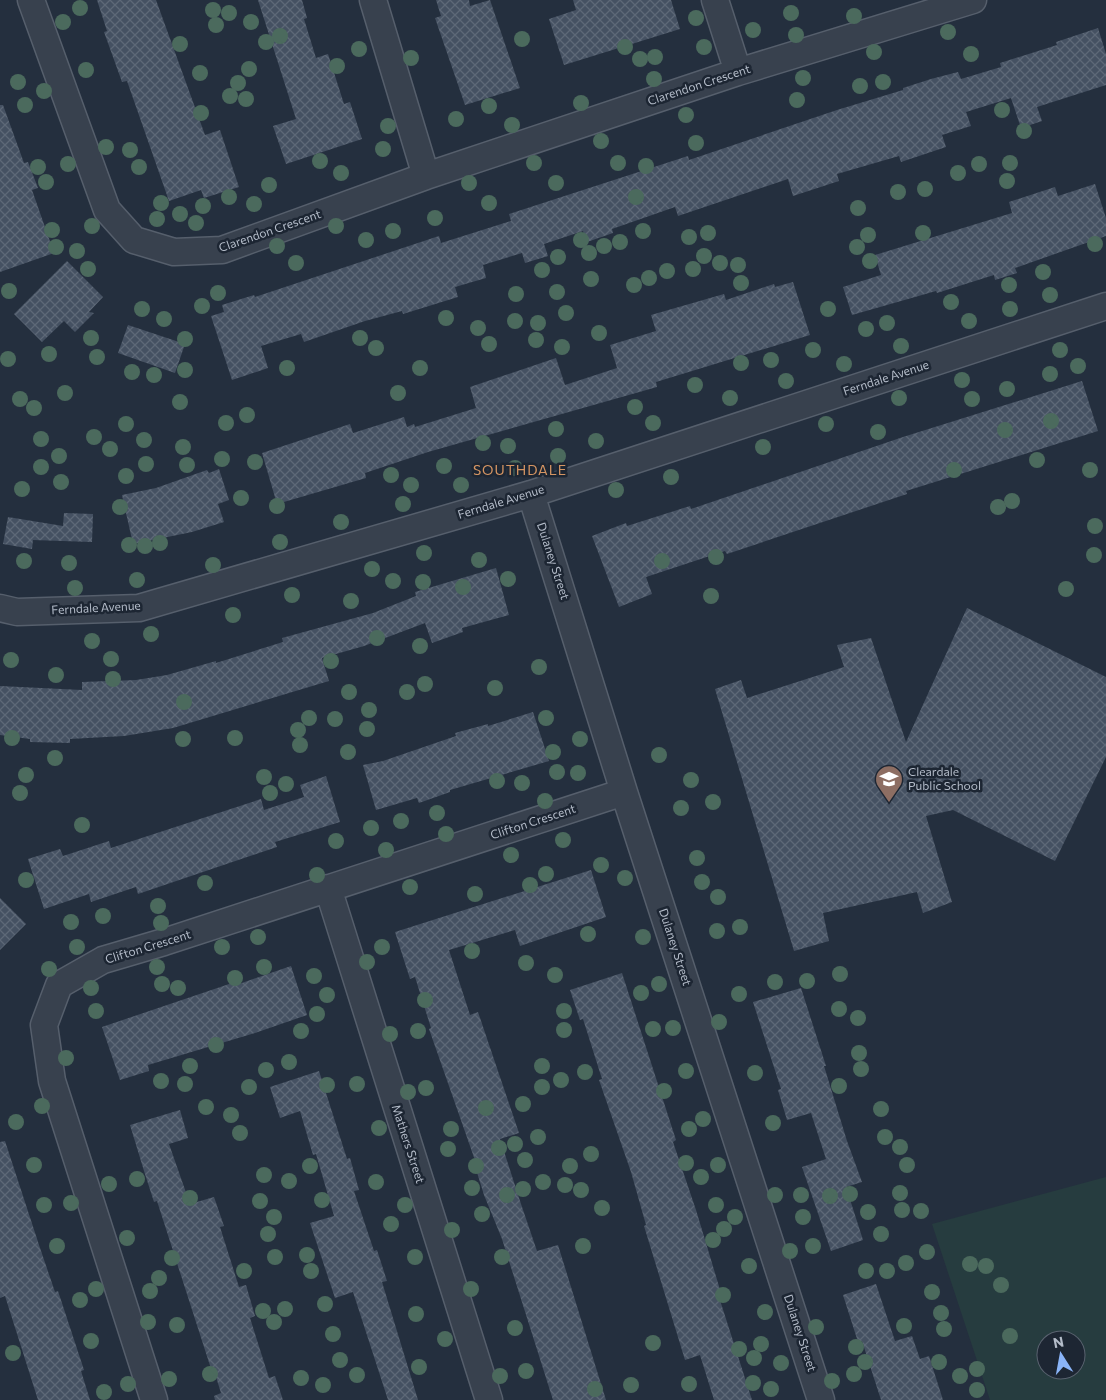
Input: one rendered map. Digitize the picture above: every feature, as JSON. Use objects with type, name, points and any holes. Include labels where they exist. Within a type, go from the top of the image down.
[{"type":"street","name":"Clarendon Crescent","points":[[31,0],[107,210],[134,240],[174,252],[222,250],[426,176],[738,72],[973,0]]},
{"type":"street","points":[[373,0],[426,176]]},
{"type":"street","points":[[715,0],[738,72]]},
{"type":"street","name":"Ferndale Avenue","points":[[0,608],[17,612],[139,608],[531,494],[1106,306]]},
{"type":"street","name":"Dulaney Street","points":[[531,494],[624,792],[821,1400]]},
{"type":"street","name":"Clifton Crescent","points":[[154,1400],[52,1081],[44,1025],[59,984],[103,960],[164,942],[624,792]]},
{"type":"street","name":"Mathers Street","points":[[328,888],[489,1400]]},
{"type":"green space","points":[[1106,1177],[1106,1400],[990,1400],[932,1224]]},
{"type":"building","points":[[97,0],[156,0],[205,135],[220,130],[239,187],[204,198],[201,190],[169,201],[127,81],[122,82],[104,32],[107,31]]},
{"type":"building","points":[[258,0],[302,0],[307,18],[304,19],[316,58],[328,54],[344,104],[350,102],[362,139],[286,164],[273,126],[296,119]]},
{"type":"building","points":[[436,0],[469,0],[470,6],[490,0],[520,88],[465,105],[435,18],[441,16]]},
{"type":"building","points":[[573,0],[671,0],[680,29],[564,65],[549,19],[576,10]]},
{"type":"building","points":[[1098,28],[1106,54],[1106,85],[1037,107],[1042,121],[1021,128],[1011,98],[966,112],[971,126],[942,135],[946,147],[901,162],[899,156],[837,174],[839,181],[793,196],[788,179],[678,216],[675,207],[612,229],[613,233],[587,242],[583,231],[544,244],[548,256],[525,263],[522,253],[483,265],[486,278],[455,287],[458,297],[403,314],[402,311],[365,321],[304,342],[301,334],[261,346],[268,368],[232,380],[211,316],[224,312],[222,305],[254,295],[255,297],[439,236],[441,243],[511,221],[509,214],[688,156],[689,160],[837,110],[903,90],[903,88],[931,79],[958,72],[961,79],[1001,67],[1000,63],[1057,45],[1056,42]]},
{"type":"building","points":[[0,105],[3,105],[24,163],[28,162],[38,188],[32,190],[54,253],[0,272]]},
{"type":"building","points":[[1095,184],[1106,218],[1106,236],[1015,268],[1017,273],[995,280],[994,275],[937,293],[936,291],[852,315],[843,287],[881,275],[875,255],[1012,213],[1009,202],[1055,187],[1058,196]]},
{"type":"building","points":[[67,261],[103,297],[89,312],[94,313],[75,332],[64,321],[42,342],[14,314]]},
{"type":"building","points":[[793,282],[810,335],[656,382],[657,387],[428,452],[365,473],[366,478],[277,504],[262,453],[350,424],[353,433],[404,417],[407,427],[414,424],[415,427],[476,408],[470,387],[556,358],[565,385],[617,368],[610,345],[656,331],[651,315],[724,294],[726,300],[774,284],[775,287]]},
{"type":"building","points":[[128,325],[185,344],[175,373],[118,353]]},
{"type":"building","points":[[1082,381],[1098,431],[906,491],[907,494],[727,554],[725,551],[646,577],[652,594],[619,607],[592,536],[626,523],[627,526],[690,506],[691,509],[903,437]]},
{"type":"building","points":[[219,469],[229,500],[218,504],[224,522],[192,532],[133,544],[122,495],[156,488],[207,470],[209,473]]},
{"type":"building","points":[[64,513],[93,514],[92,542],[33,540],[32,549],[3,544],[8,517],[63,526]]},
{"type":"building","points":[[496,568],[509,615],[462,628],[463,632],[432,643],[425,623],[364,646],[322,658],[329,681],[173,728],[124,736],[70,739],[70,743],[30,742],[30,739],[0,735],[0,686],[82,690],[82,682],[136,680],[167,675],[216,661],[216,663],[283,642],[282,638],[373,613],[416,596],[415,592]]},
{"type":"building","points":[[967,608],[1106,677],[1106,757],[1055,861],[953,810],[926,816],[952,902],[923,913],[917,892],[823,913],[829,941],[794,951],[715,689],[741,680],[747,698],[844,667],[837,645],[871,638],[906,742]]},
{"type":"building","points":[[533,712],[549,761],[450,790],[450,792],[419,803],[417,798],[376,810],[363,765],[383,761],[456,736],[455,733],[488,724],[488,726]]},
{"type":"building","points":[[326,776],[340,822],[275,842],[277,847],[138,894],[136,887],[91,902],[89,894],[44,909],[28,859],[60,849],[63,856],[109,841],[111,848],[261,799],[264,810],[304,797],[300,785]]},
{"type":"building","points":[[591,870],[606,917],[520,946],[515,930],[449,950],[470,1015],[478,1012],[519,1133],[500,1139],[537,1251],[558,1245],[606,1400],[553,1400],[502,1239],[484,1195],[475,1166],[477,1166],[429,1029],[431,1028],[415,977],[410,979],[395,932]]},
{"type":"building","points":[[0,898],[26,924],[0,950]]},
{"type":"building","points":[[291,966],[307,1015],[255,1033],[148,1065],[149,1071],[120,1080],[102,1027],[238,981],[239,984]]},
{"type":"building","points":[[622,973],[676,1140],[673,1142],[696,1210],[721,1293],[718,1294],[752,1400],[714,1400],[700,1355],[685,1360],[644,1226],[646,1225],[631,1172],[599,1080],[602,1079],[583,1019],[580,1020],[570,990]]},
{"type":"building","points":[[801,988],[847,1141],[862,1182],[846,1187],[863,1240],[831,1251],[802,1167],[826,1159],[811,1113],[787,1120],[778,1090],[781,1089],[753,1002]]},
{"type":"building","points":[[319,1071],[347,1159],[350,1158],[359,1190],[354,1191],[374,1251],[377,1250],[387,1281],[382,1282],[418,1400],[388,1400],[353,1292],[335,1298],[310,1223],[334,1216],[316,1154],[313,1155],[300,1111],[280,1118],[270,1087]]},
{"type":"building","points":[[180,1110],[188,1138],[169,1144],[190,1204],[214,1197],[224,1226],[220,1227],[239,1287],[246,1285],[255,1316],[250,1318],[269,1378],[275,1376],[283,1400],[215,1400],[214,1396],[221,1393],[216,1377],[214,1378],[157,1201],[154,1202],[130,1125]]},
{"type":"building","points":[[5,1141],[55,1292],[58,1291],[84,1370],[81,1371],[90,1400],[38,1400],[5,1296],[0,1298],[0,1142]]},
{"type":"building","points":[[876,1284],[895,1341],[912,1336],[920,1359],[929,1356],[943,1400],[881,1400],[862,1341],[858,1342],[843,1295]]},
{"type":"place","name":"Cleardale Public School","points":[[889,803]]},
{"type":"district","name":"SOUTHDALE","points":[[520,470]]}]
